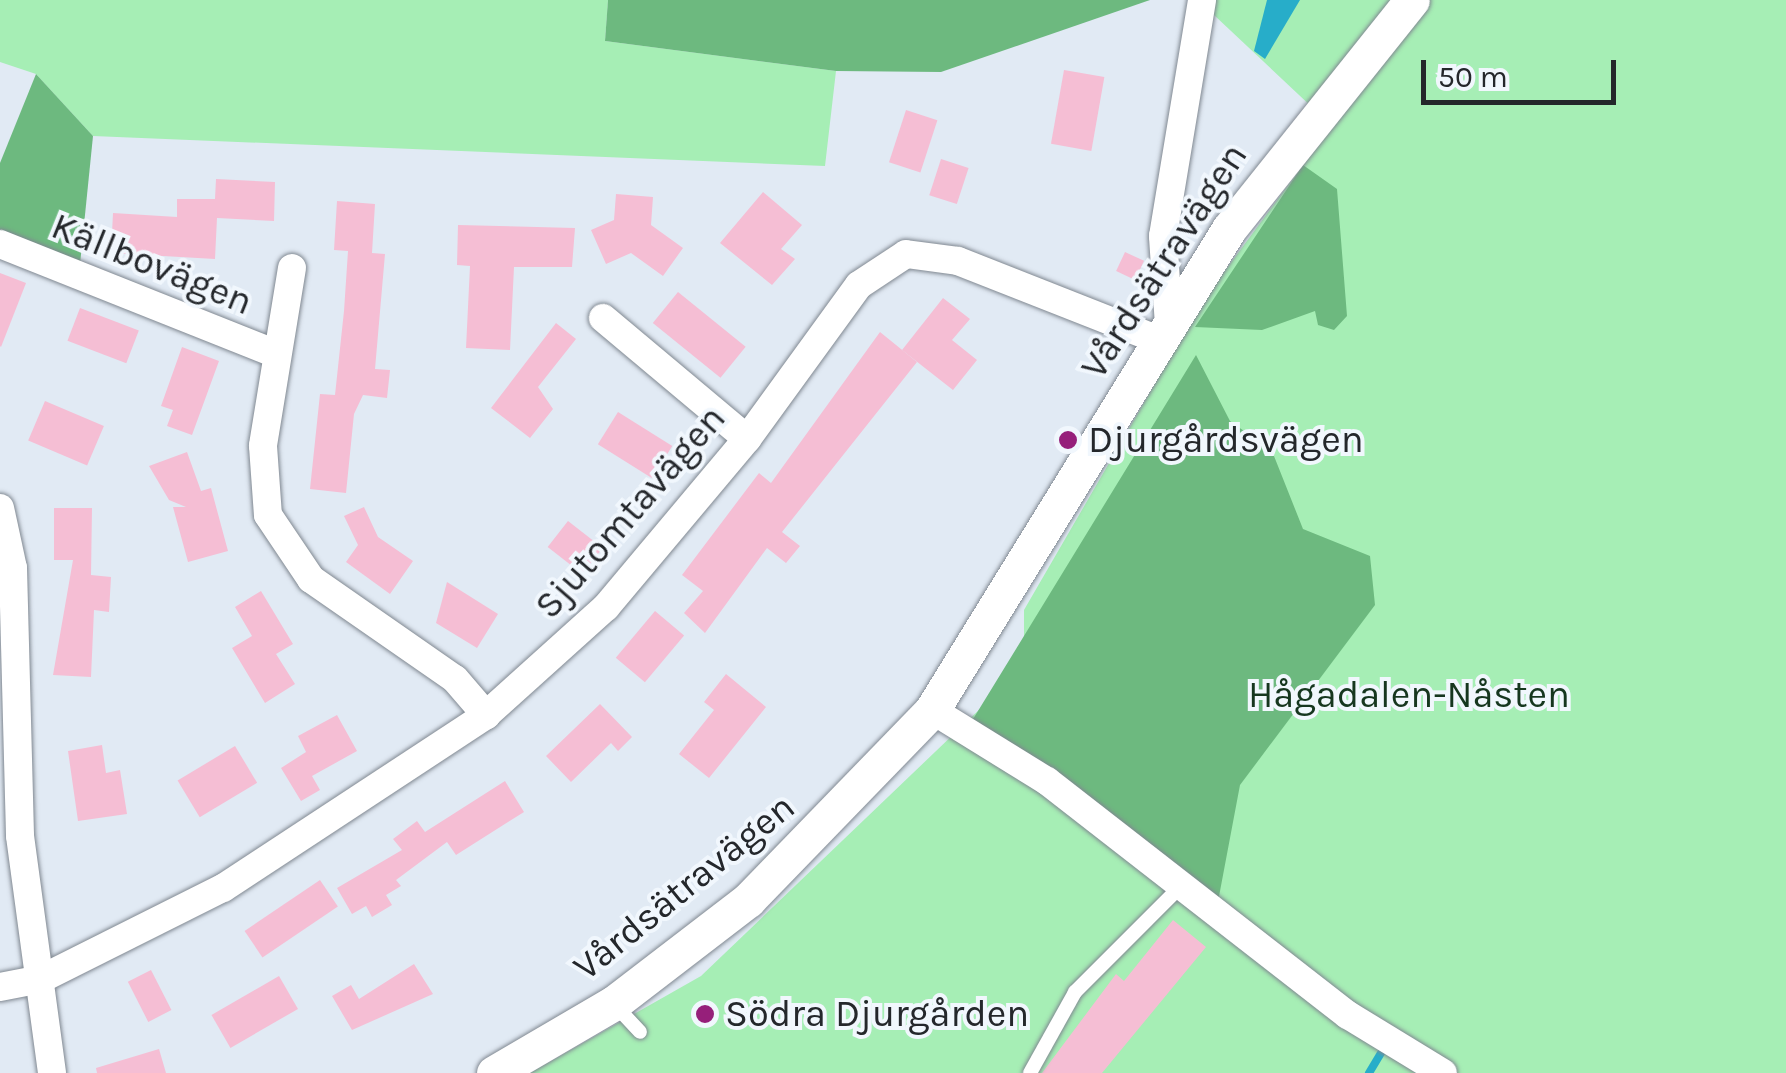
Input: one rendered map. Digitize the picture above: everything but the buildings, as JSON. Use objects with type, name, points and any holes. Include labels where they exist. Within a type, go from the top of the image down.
[{"type":"street","points":[[1164,333],[1163,236],[1202,0]]},
{"type":"street","name":"Vårdsätravägen","points":[[494,1073],[614,1004],[748,900],[932,710],[1164,333],[1287,150],[1412,0]]},
{"type":"street","name":"Källbovägen","points":[[0,244],[276,354]]},
{"type":"street","name":"Sjutomtavägen","points":[[41,980],[222,888],[486,715],[606,607],[747,439],[858,285],[906,254],[958,261],[1164,333]]},
{"type":"street","points":[[292,268],[263,446],[268,515],[311,579],[454,680],[486,715]]},
{"type":"street","points":[[603,318],[747,439]]},
{"type":"street","points":[[0,508],[13,568],[20,836],[52,1073]]},
{"type":"street","points":[[932,710],[1185,882],[1348,1015],[1443,1073]]},
{"type":"street","points":[[0,987],[41,980]]},
{"type":"lane","points":[[1030,1073],[1075,992],[1185,882]]},
{"type":"lane","points":[[614,1004],[640,1032]]},
{"type":"green space","points":[[0,0],[608,0],[605,41],[836,71],[825,166],[93,136],[36,74],[0,62]]},
{"type":"green space","points":[[608,0],[1150,0],[941,72],[836,71],[605,41]]},
{"type":"green space","name":"Hågadalen-Nåsten","points":[[1198,0],[1786,0],[1786,1073],[530,1073],[701,976],[982,707],[1024,642],[1024,610],[1204,299],[1332,126]]},
{"type":"green space","points":[[36,74],[93,136],[79,274],[0,244],[0,163]]},
{"type":"green space","points":[[1303,165],[1337,189],[1347,316],[1334,330],[1318,325],[1315,311],[1262,330],[1195,327]]},
{"type":"green space","points":[[1196,355],[1230,421],[1272,451],[1303,529],[1370,556],[1375,605],[1240,785],[1217,907],[970,724]]},
{"type":"water","points":[[1267,0],[1300,0],[1265,59],[1254,51]]},
{"type":"waterway","points":[[1369,1073],[1381,1053]]},
{"type":"place","name":"Djurgårdsvägen","points":[[1068,440]]},
{"type":"place","name":"Södra Djurgården","points":[[705,1014]]}]
